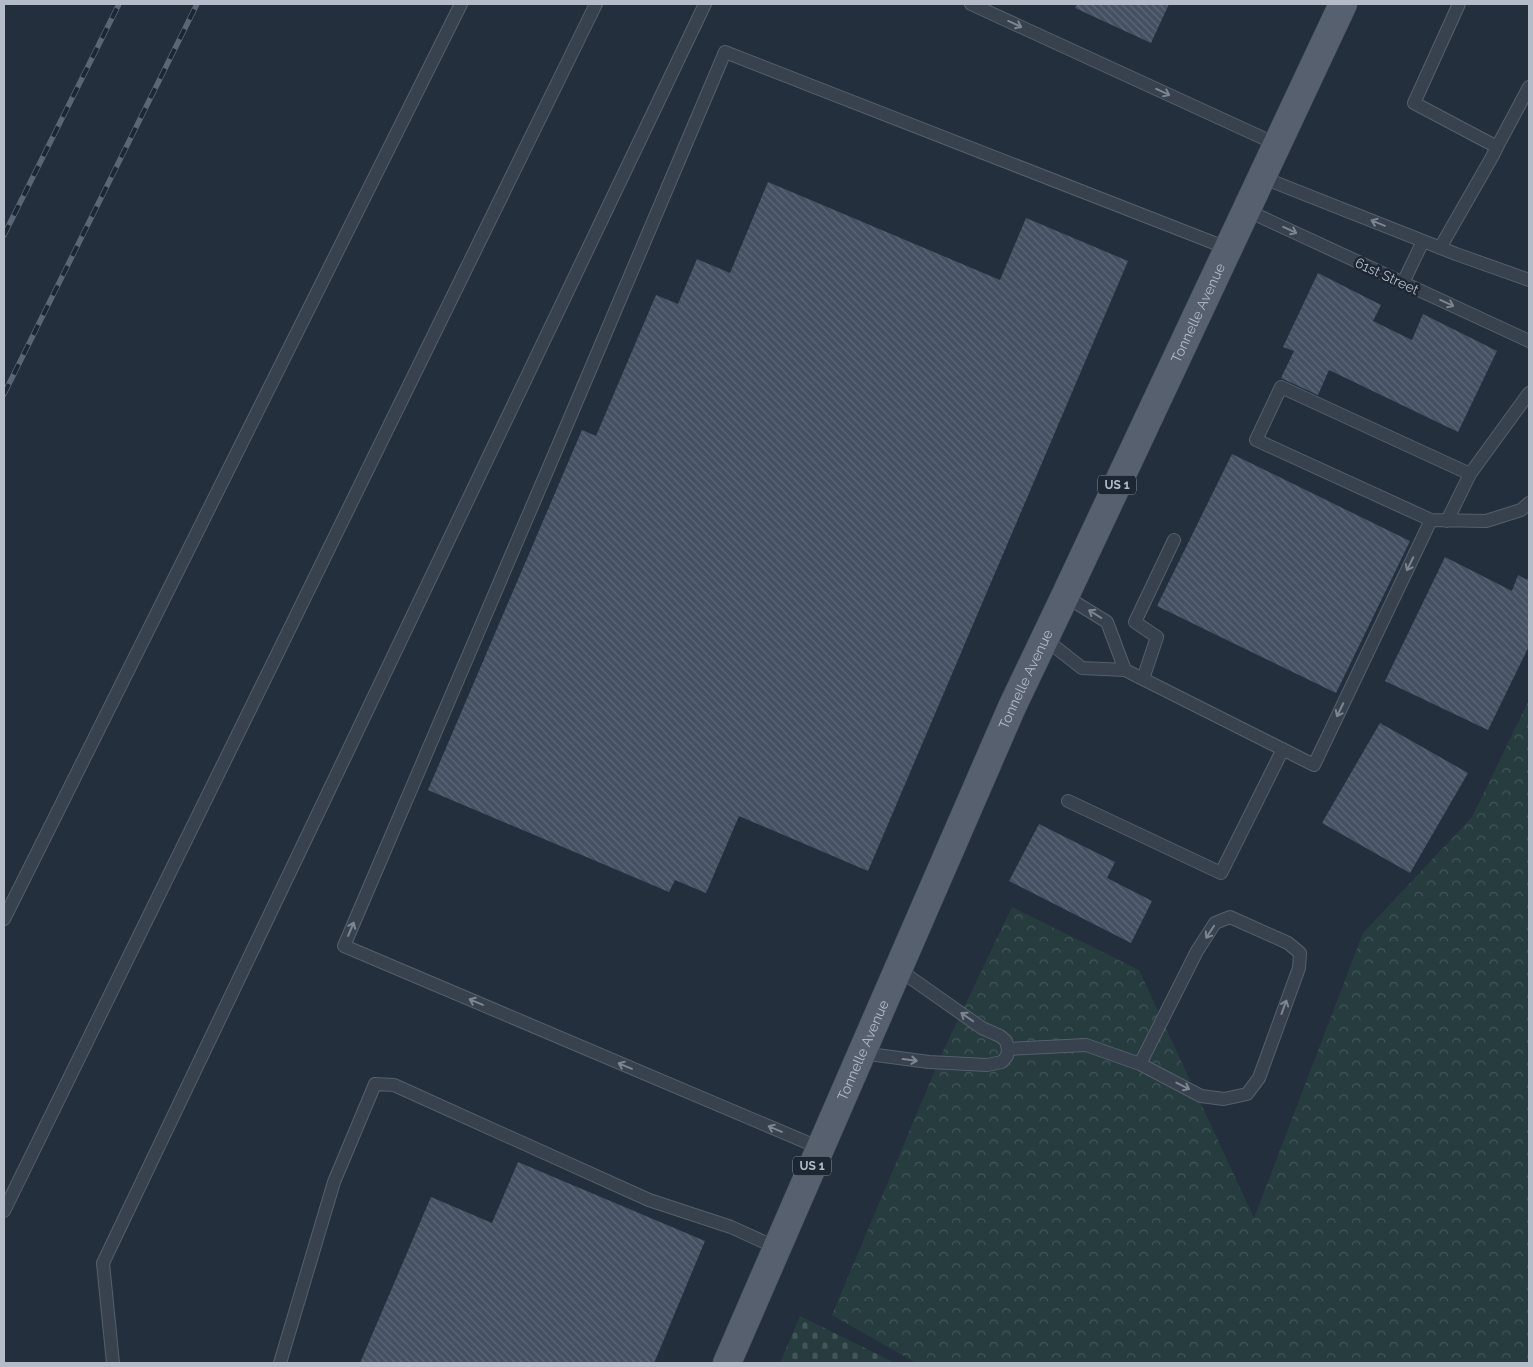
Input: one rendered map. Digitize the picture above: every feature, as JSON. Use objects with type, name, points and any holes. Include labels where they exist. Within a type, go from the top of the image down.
[{"type":"main road","name":"Tonnelle Avenue","points":[[726,1363],[1012,707],[1343,4]]},
{"type":"lane","points":[[4,919],[461,4]]},
{"type":"lane","points":[[4,1211],[596,4]]},
{"type":"lane","points":[[113,1363],[103,1263],[705,4]]},
{"type":"lane","points":[[971,4],[1276,144]]},
{"type":"lane","points":[[1459,4],[1414,103],[1497,147]]},
{"type":"lane","points":[[820,1148],[344,946],[725,52],[1228,248]]},
{"type":"lane","points":[[1440,248],[1529,87]]},
{"type":"lane","points":[[1261,177],[1440,248],[1529,280]]},
{"type":"lane","name":"61st Street","points":[[1246,210],[1529,341]]},
{"type":"lane","points":[[1403,283],[1423,241]]},
{"type":"lane","points":[[1470,474],[1281,387],[1256,440],[1431,520],[1486,521],[1521,510],[1529,503]]},
{"type":"lane","points":[[1447,521],[1470,474],[1529,393]]},
{"type":"lane","points":[[1045,639],[1082,668],[1125,670],[1314,765],[1431,520]]},
{"type":"lane","points":[[1143,679],[1157,637],[1135,622],[1174,540]]},
{"type":"lane","points":[[1065,596],[1107,622],[1125,670]]},
{"type":"lane","points":[[1068,801],[1221,873],[1283,749]]},
{"type":"lane","points":[[1008,1049],[1086,1045],[1140,1064],[1200,1096],[1224,1100],[1246,1094],[1259,1078],[1298,968],[1300,953],[1288,944],[1230,917],[1215,923],[1197,951],[1140,1064]]},
{"type":"lane","points":[[861,1053],[929,1062],[987,1065],[1002,1062],[1007,1056],[1006,1041],[1000,1036],[982,1028],[898,969]]},
{"type":"lane","points":[[280,1363],[334,1182],[375,1084],[394,1085],[649,1200],[731,1227],[777,1248]]},
{"type":"green space","points":[[1529,700],[1529,1363],[916,1363],[832,1315],[944,1049],[1012,907],[1139,970],[1254,1218],[1363,933],[1472,817]]},
{"type":"green space","points":[[800,1316],[895,1363],[780,1363]]},
{"type":"building","points":[[1077,4],[1169,4],[1151,43],[1075,8]]},
{"type":"building","points":[[768,182],[1000,280],[1026,218],[1128,261],[868,871],[739,816],[706,893],[675,880],[669,892],[428,790],[582,430],[596,436],[656,295],[678,304],[697,259],[730,273]]},
{"type":"building","points":[[1318,273],[1381,305],[1373,321],[1412,340],[1423,314],[1497,351],[1458,432],[1329,370],[1318,395],[1281,378],[1294,351],[1283,347]]},
{"type":"building","points":[[1232,454],[1410,541],[1336,693],[1157,606]]},
{"type":"building","points":[[1445,557],[1512,591],[1518,575],[1527,580],[1529,576],[1529,646],[1488,730],[1385,681]]},
{"type":"building","points":[[1380,723],[1468,773],[1410,873],[1322,823]]},
{"type":"building","points":[[1039,824],[1115,862],[1107,878],[1152,901],[1131,943],[1009,881]]},
{"type":"building","points":[[518,1162],[705,1241],[654,1363],[360,1363],[431,1197],[492,1223]]},
{"type":"railway","points":[[4,235],[119,4]]},
{"type":"railway","points":[[4,394],[197,4]]}]
